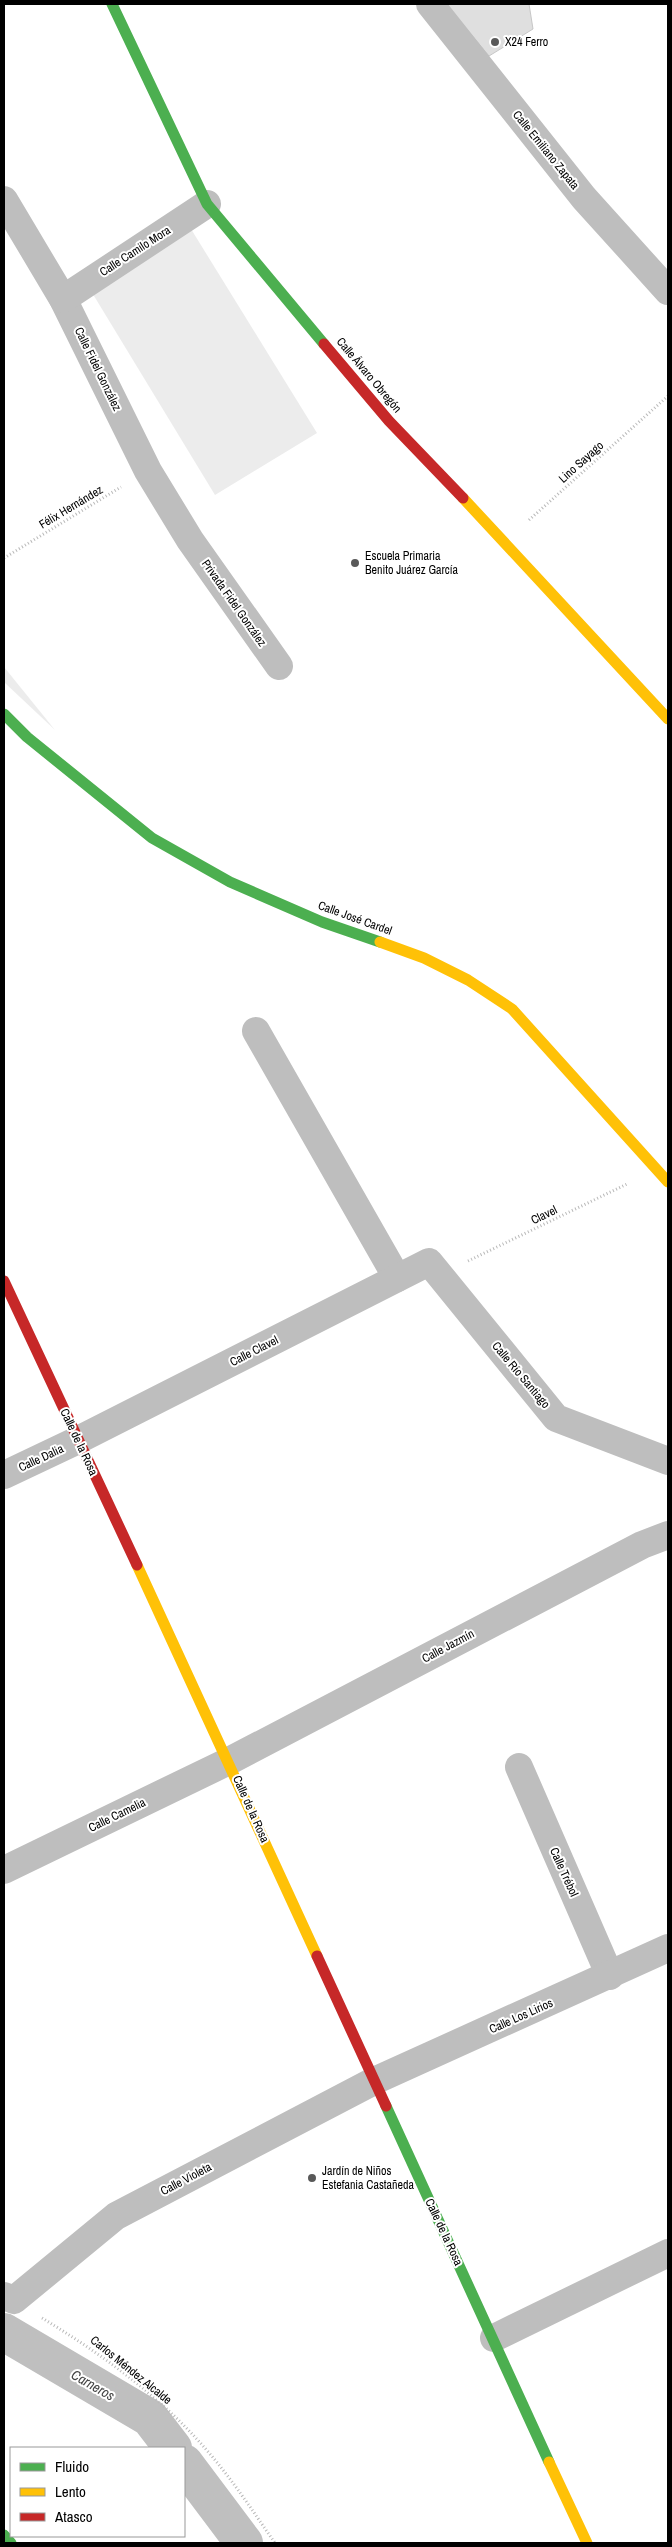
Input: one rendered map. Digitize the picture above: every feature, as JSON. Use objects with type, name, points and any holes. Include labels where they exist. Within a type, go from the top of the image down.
[{"type":"street","name":"Calle Álvaro Obregón","points":[[112,4],[207,204],[389,421],[505,542],[668,720]]},
{"type":"street","name":"Calle Emiliano Zapata","points":[[430,4],[584,198],[668,290]]},
{"type":"street","name":"Calle Fidel González","points":[[4,200],[63,298],[148,471],[190,540]]},
{"type":"street","name":"Calle Camilo Mora","points":[[63,298],[207,204]]},
{"type":"street","name":"Privada Fidel González","points":[[190,540],[279,666]]},
{"type":"street","name":"Calle José Cardel","points":[[4,714],[27,737],[152,838],[230,882],[322,922],[424,958],[468,980],[512,1009],[668,1182]]},
{"type":"street","points":[[256,1031],[397,1278]]},
{"type":"street","name":"Calle Clavel","points":[[78,1440],[397,1278],[434,1269]]},
{"type":"street","name":"Calle Río Santiago","points":[[434,1269],[556,1418],[668,1461]]},
{"type":"street","name":"Calle de la Rosa","points":[[4,1281],[229,1761],[587,2543]]},
{"type":"street","name":"Calle Dalia","points":[[4,1475],[78,1440]]},
{"type":"street","name":"Calle Jazmín","points":[[229,1761],[642,1545],[668,1535]]},
{"type":"street","name":"Calle Camelia","points":[[4,1870],[229,1761]]},
{"type":"street","name":"Calle Trébol","points":[[519,1767],[610,1976]]},
{"type":"street","name":"Calle Los Lirios","points":[[374,2081],[610,1976],[668,1948]]},
{"type":"street","name":"Calle Violeta","points":[[9,2298],[116,2216],[374,2081]]},
{"type":"street","points":[[494,2338],[668,2252]]},
{"type":"street","points":[[4,2535],[11,2543]]},
{"type":"path","name":"Lino Sayago","points":[[505,542],[668,396]]},
{"type":"path","name":"Félix Hernández","points":[[4,558],[148,471]]},
{"type":"path","name":"Clavel","points":[[434,1269],[656,1169]]},
{"type":"path","name":"Carlos Méndez Alcalde","points":[[9,2298],[88,2346],[158,2400],[210,2453],[275,2543]]},
{"type":"shaded area","points":[[191,229],[317,433],[215,495],[91,291]]},
{"type":"shaded area","points":[[4,667],[55,730],[4,682]]},
{"type":"building","name":"X24 Ferro","points":[[446,4],[529,4],[533,29],[489,56]]},
{"type":"waterway","name":"Carneros","points":[[4,2332],[150,2418],[172,2447]]},
{"type":"waterway","name":"Carneros","points":[[185,2464],[244,2543]]},
{"type":"traffic: fast","points":[[112,4],[207,204],[324,344]]},
{"type":"traffic: fast","points":[[4,714],[27,737],[152,838],[230,882],[322,922],[380,942]]},
{"type":"traffic: fast","points":[[386,2106],[549,2462]]},
{"type":"traffic: fast","points":[[4,2535],[11,2543]]},
{"type":"traffic: slow","points":[[463,498],[668,719]]},
{"type":"traffic: slow","points":[[380,942],[424,958],[468,980],[512,1009],[668,1182]]},
{"type":"traffic: slow","points":[[137,1565],[317,1956]]},
{"type":"traffic: slow","points":[[549,2462],[587,2543]]},
{"type":"traffic: jam","points":[[324,344],[389,421],[463,498]]},
{"type":"traffic: jam","points":[[4,1281],[137,1565]]},
{"type":"traffic: jam","points":[[317,1956],[386,2106]]},
{"type":"place","name":"X24 Ferro","points":[[495,42]]},
{"type":"place","name":"Escuela Primaria Benito Juárez García","points":[[355,563]]},
{"type":"place","name":"Jardín de Niños Estefania Castañeda","points":[[312,2178]]}]
